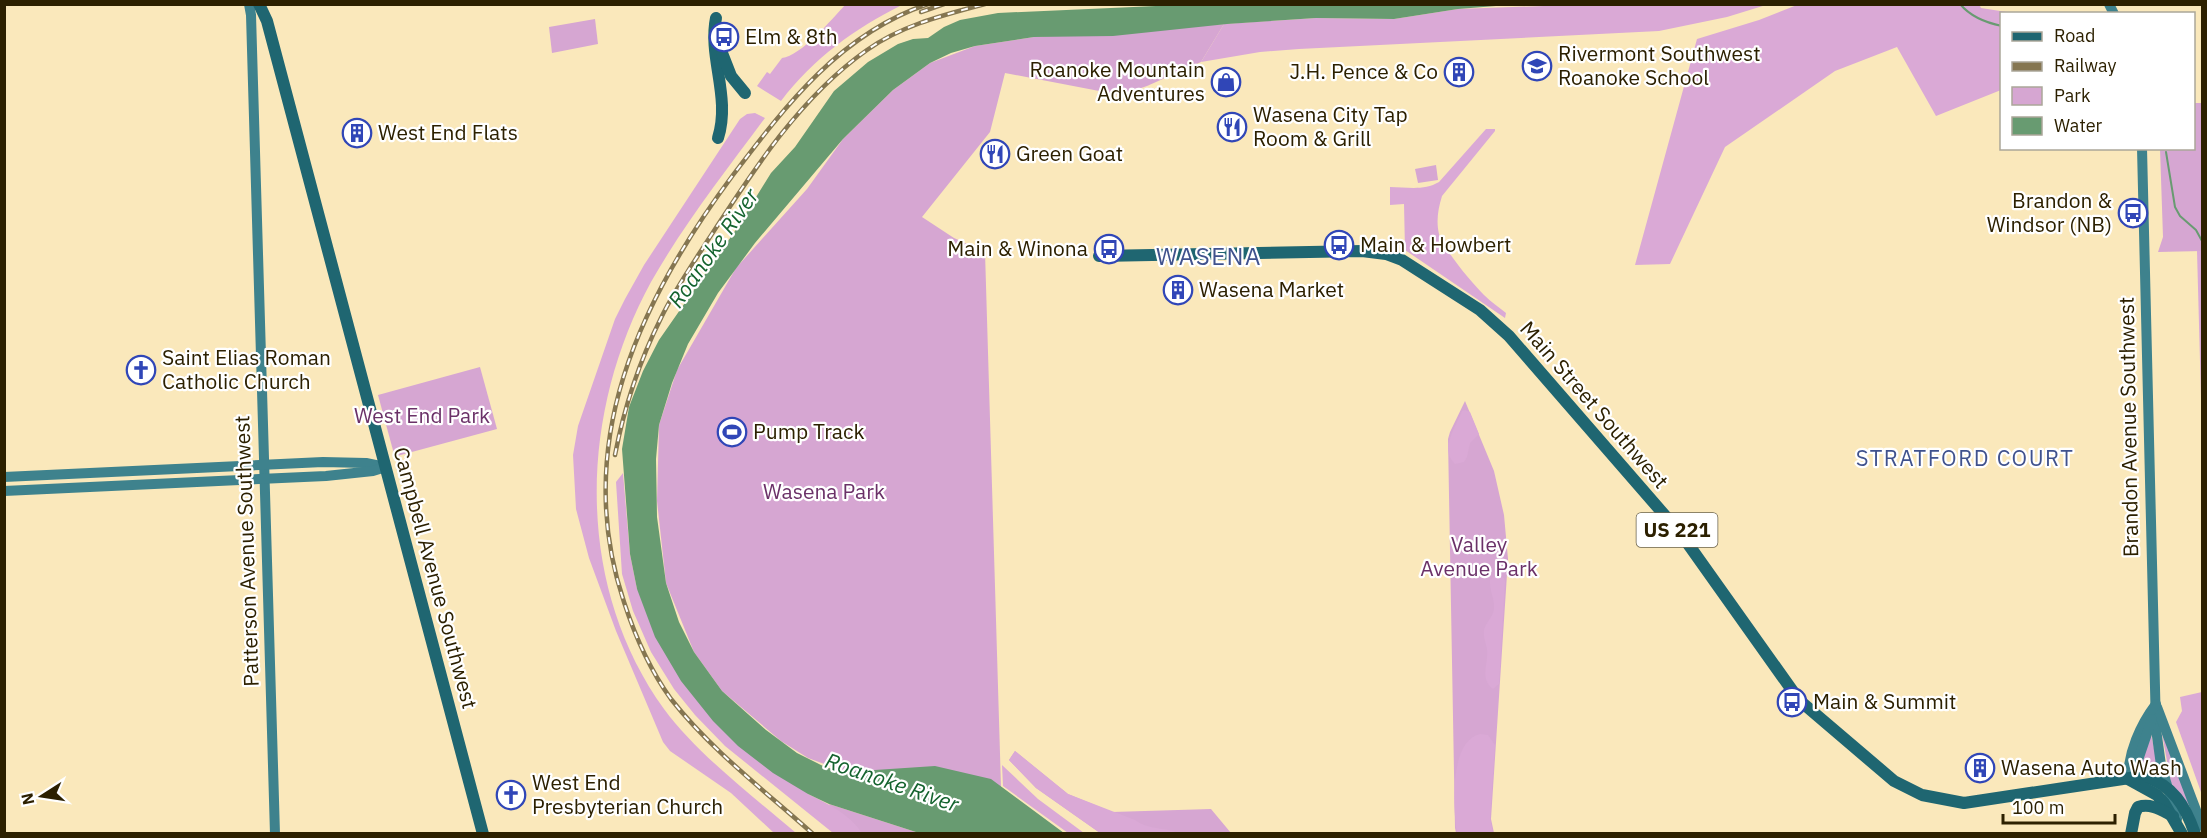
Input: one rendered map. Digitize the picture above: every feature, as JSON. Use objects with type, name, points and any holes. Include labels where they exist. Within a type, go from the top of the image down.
[{"type":"main road","name":"Patterson Avenue Southwest","points":[[257,4],[250,10],[275,834]]},
{"type":"main road","name":"Campbell Avenue Southwest","points":[[257,4],[267,18]]},
{"type":"main road","name":"Campbell Avenue Southwest","points":[[265,4],[483,834]]},
{"type":"main road","points":[[715,4],[726,65],[745,93]]},
{"type":"main road","points":[[716,18],[714,30],[723,99],[722,124],[718,138]]},
{"type":"main road","name":"Brandon Avenue Southwest","points":[[2142,150],[2157,744],[2181,831]]},
{"type":"main road","name":"Main Street Southwest","points":[[1100,256],[1362,251],[1386,254],[1402,260],[1480,310],[1509,336],[1681,534],[1799,700],[1894,781],[1922,795],[1964,803],[2128,779]]},
{"type":"main road","points":[[4,477],[264,463],[366,463],[386,467]]},
{"type":"main road","points":[[4,491],[326,476],[373,471],[386,467]]},
{"type":"main road","points":[[2156,704],[2136,766],[2128,779],[2157,795],[2181,831]]},
{"type":"main road","name":"Brandon Avenue Southwest","points":[[2156,704],[2202,825]]},
{"type":"main road","name":"US 221","points":[[2128,779],[2143,776],[2167,787]]},
{"type":"main road","name":"Brandon Avenue Southwest","points":[[2167,787],[2181,802],[2195,834]]},
{"type":"main road","points":[[2131,834],[2135,813],[2141,806],[2151,806],[2173,816]]},
{"type":"green space","points":[[595,19],[598,44],[552,53],[549,27]]},
{"type":"green space","name":"Wasena Park","points":[[1224,24],[1201,62],[1147,86],[1120,95],[1005,73],[990,132],[922,217],[954,238],[985,252],[1001,787],[958,772],[846,772],[808,758],[781,741],[722,691],[694,652],[666,583],[657,501],[659,425],[677,370],[736,268],[807,189],[843,139],[893,90],[930,63],[975,46],[1034,37]]},
{"type":"green space","points":[[2195,103],[2202,103],[2202,251],[2158,252],[2163,237],[2160,150],[2195,150]]},
{"type":"green space","points":[[1436,165],[1438,180],[1418,183],[1415,169]]},
{"type":"green space","name":"West End Park","points":[[480,367],[497,429],[397,456],[394,454],[378,395]]},
{"type":"green space","name":"Valley Avenue Park","points":[[1465,401],[1494,471],[1504,515],[1508,559],[1491,819],[1494,833],[1456,833],[1455,828],[1448,439]]},
{"type":"green space","points":[[2160,723],[2190,807],[2171,783]]},
{"type":"green space","points":[[2151,734],[2160,777],[2139,770]]},
{"type":"green space","points":[[1015,751],[1068,794],[1112,812],[1211,809],[1231,833],[1100,833],[1036,788],[1009,760]]},
{"type":"green space","points":[[829,804],[919,833],[847,833]]},
{"type":"shaded area","points":[[1597,4],[1766,5],[1727,17],[1659,31],[1299,49],[1260,52],[1201,62],[1224,24],[1316,18],[1394,19],[1458,9]]},
{"type":"shaded area","points":[[1979,4],[1981,8],[2007,12],[2000,12],[2000,90],[1936,116],[1897,47],[1835,71],[1725,147],[1670,264],[1635,265],[1697,39],[1759,20],[1797,5]]},
{"type":"shaded area","points":[[845,5],[902,5],[867,24],[836,46],[807,71],[781,101],[757,86],[767,72],[770,74],[782,58],[790,56],[807,44]]},
{"type":"shaded area","points":[[755,113],[765,118],[705,198],[677,240],[651,282],[627,333],[610,387],[600,442],[597,498],[601,554],[614,608],[635,660],[664,709],[693,743],[796,833],[774,833],[731,793],[670,751],[663,742],[616,631],[589,558],[576,509],[573,455],[578,426],[615,319],[644,265],[740,119],[747,114]]},
{"type":"shaded area","points":[[1486,129],[1495,129],[1495,131],[1442,196],[1438,229],[1446,249],[1484,295],[1506,313],[1505,318],[1405,250],[1404,204],[1390,205],[1390,187],[1421,188],[1439,182]]},
{"type":"shaded area","points":[[2197,251],[2202,251],[2202,435]]},
{"type":"shaded area","points":[[1462,411],[1470,412],[1479,434],[1470,443],[1464,462],[1455,464],[1448,452],[1450,438]]},
{"type":"shaded area","points":[[623,473],[630,554],[637,589],[808,794],[845,815],[862,833],[833,833],[725,746],[674,689],[651,652],[633,611],[622,574],[616,482]]},
{"type":"shaded area","points":[[1498,574],[1504,578],[1505,582],[1499,684],[1493,689],[1485,675],[1487,649],[1484,633],[1494,609],[1490,580]]},
{"type":"shaded area","points":[[2202,692],[2202,795],[2176,722],[2182,711],[2180,697]]},
{"type":"shaded area","points":[[1480,734],[1488,735],[1495,745],[1490,818],[1493,833],[1457,833],[1454,793],[1458,762],[1470,739]]},
{"type":"shaded area","points":[[1015,751],[1068,794],[1146,825],[1179,833],[1100,833],[1036,788],[1009,760]]},
{"type":"shaded area","points":[[1002,765],[1038,799],[1084,833],[1068,833],[1003,786]]},
{"type":"water","name":"Roanoke River","points":[[1178,5],[1597,5],[1496,6],[1458,9],[1394,19],[1316,18],[1227,24],[1113,36],[1034,37],[975,46],[951,53],[930,63],[893,90],[843,139],[755,243],[718,293],[688,344],[672,383],[659,425],[656,459],[657,517],[666,583],[679,622],[694,652],[722,691],[766,730],[797,753],[825,767],[845,772],[935,766],[991,779],[1064,833],[919,833],[829,804],[773,773],[738,746],[713,721],[681,681],[655,637],[637,589],[630,554],[622,449],[629,407],[643,371],[659,340],[735,231],[771,173],[795,147],[834,91],[868,62],[898,44],[913,39],[928,38],[960,20],[998,13]]},
{"type":"waterway","points":[[1960,4],[1979,18],[2000,25]]},
{"type":"waterway","points":[[2166,152],[2175,207],[2180,216],[2196,230],[2202,241]]},
{"type":"railway","points":[[813,834],[703,736],[671,699],[650,665],[624,602],[610,543],[606,486],[611,430],[624,376],[644,323],[669,272],[699,223],[733,175],[795,98],[842,52],[868,33],[928,4]]},
{"type":"railway","points":[[921,12],[944,4]]},
{"type":"railway","points":[[615,455],[634,385],[653,334],[666,308],[725,214],[779,137],[820,90],[880,41],[909,27],[985,4]]},
{"type":"place","name":"Elm & 8th","points":[[724,37]]},
{"type":"place","name":"Rivermont Southwest Roanoke School","points":[[1537,66]]},
{"type":"place","name":"J.H. Pence & Co","points":[[1459,72]]},
{"type":"place","name":"Roanoke Mountain Adventures","points":[[1226,82]]},
{"type":"place","name":"Wasena City Tap Room & Grill","points":[[1232,127]]},
{"type":"place","name":"West End Flats","points":[[357,133]]},
{"type":"place","name":"Green Goat","points":[[995,154]]},
{"type":"place","name":"Brandon & Windsor (NB)","points":[[2133,213]]},
{"type":"place","name":"Main & Howbert","points":[[1339,245]]},
{"type":"place","name":"Main & Winona","points":[[1109,249]]},
{"type":"place","name":"Wasena Market","points":[[1178,290]]},
{"type":"place","name":"Saint Elias Roman Catholic Church","points":[[141,370]]},
{"type":"place","name":"Pump Track","points":[[732,432]]},
{"type":"place","name":"Main & Summit","points":[[1792,702]]},
{"type":"place","name":"Wasena Auto Wash","points":[[1980,768]]},
{"type":"place","name":"West End Presbyterian Church","points":[[511,795]]},
{"type":"district","name":"WASENA","points":[[1209,257]]},
{"type":"district","name":"STRATFORD COURT","points":[[1965,458]]}]
